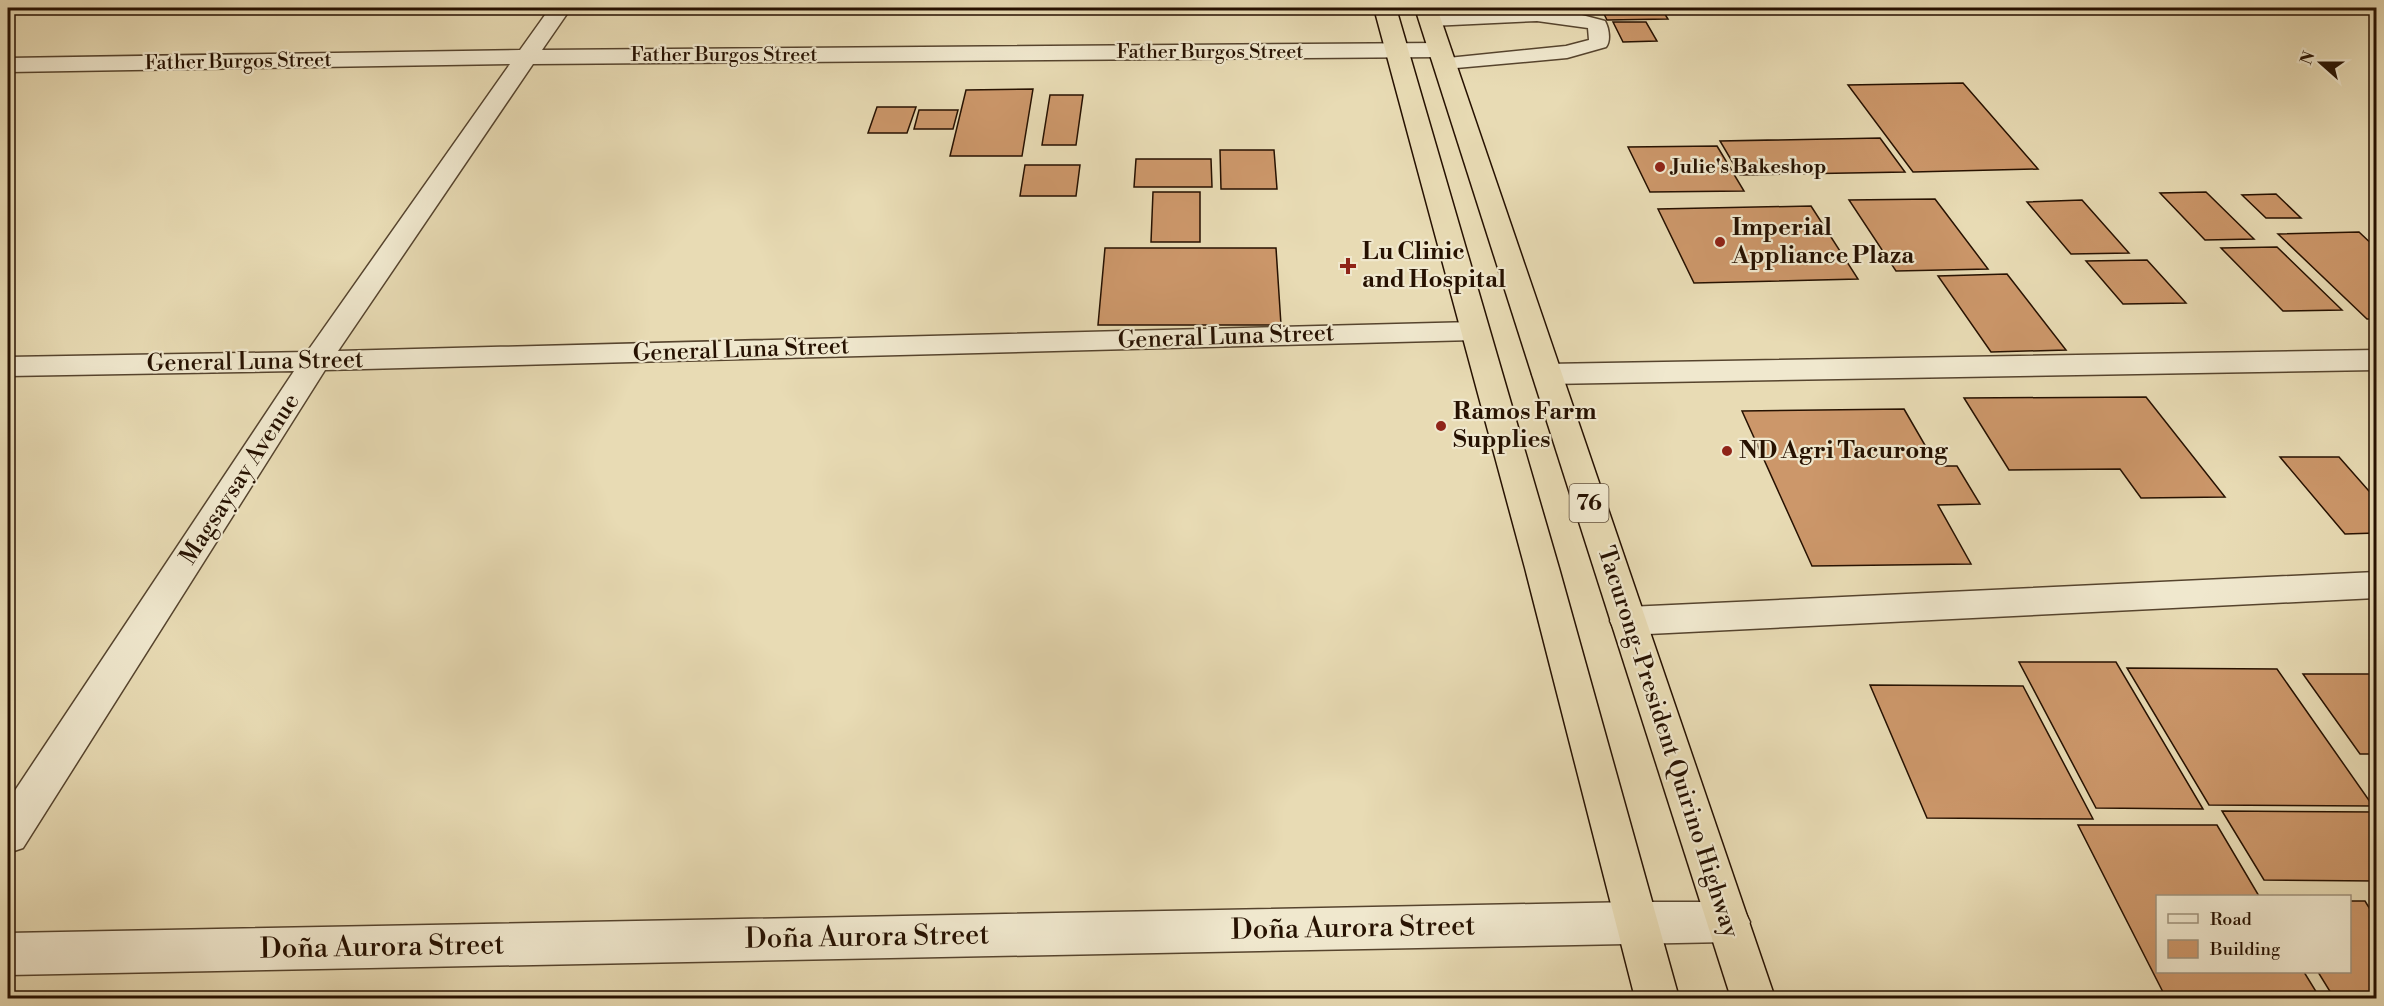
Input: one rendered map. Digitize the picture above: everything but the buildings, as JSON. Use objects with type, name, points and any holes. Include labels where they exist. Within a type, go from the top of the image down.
[{"type":"highway","points":[[1385,8],[1399,50],[1474,331],[1542,568],[1657,999]]},
{"type":"highway","name":"Tacurong-President Quirino Highway","points":[[1435,35],[1753,999]]},
{"type":"street","name":"Magsaysay Avenue","points":[[8,836],[316,361],[560,8]]},
{"type":"street","name":"Father Burgos Street","points":[[8,65],[526,57],[1399,50],[1435,35]]},
{"type":"street","name":"General Luna Street","points":[[8,366],[316,361],[1474,331]]},
{"type":"street","points":[[1547,374],[2376,360]]},
{"type":"street","points":[[1628,621],[2376,585]]},
{"type":"street","name":"Doña Aurora Street","points":[[8,954],[1728,922]]},
{"type":"lane","points":[[1529,16],[1575,17],[1598,25],[1599,43],[1567,52],[1435,35],[1529,16]]},
{"type":"place","name":"Julie's Bakeshop","points":[[1660,167]]},
{"type":"place","name":"Imperial Appliance Plaza","points":[[1720,242]]},
{"type":"place","name":"Lu Clinic and Hospital","points":[[1348,266]]},
{"type":"place","name":"Ramos Farm Supplies","points":[[1441,426]]},
{"type":"place","name":"ND Agri Tacurong","points":[[1727,451]]}]
